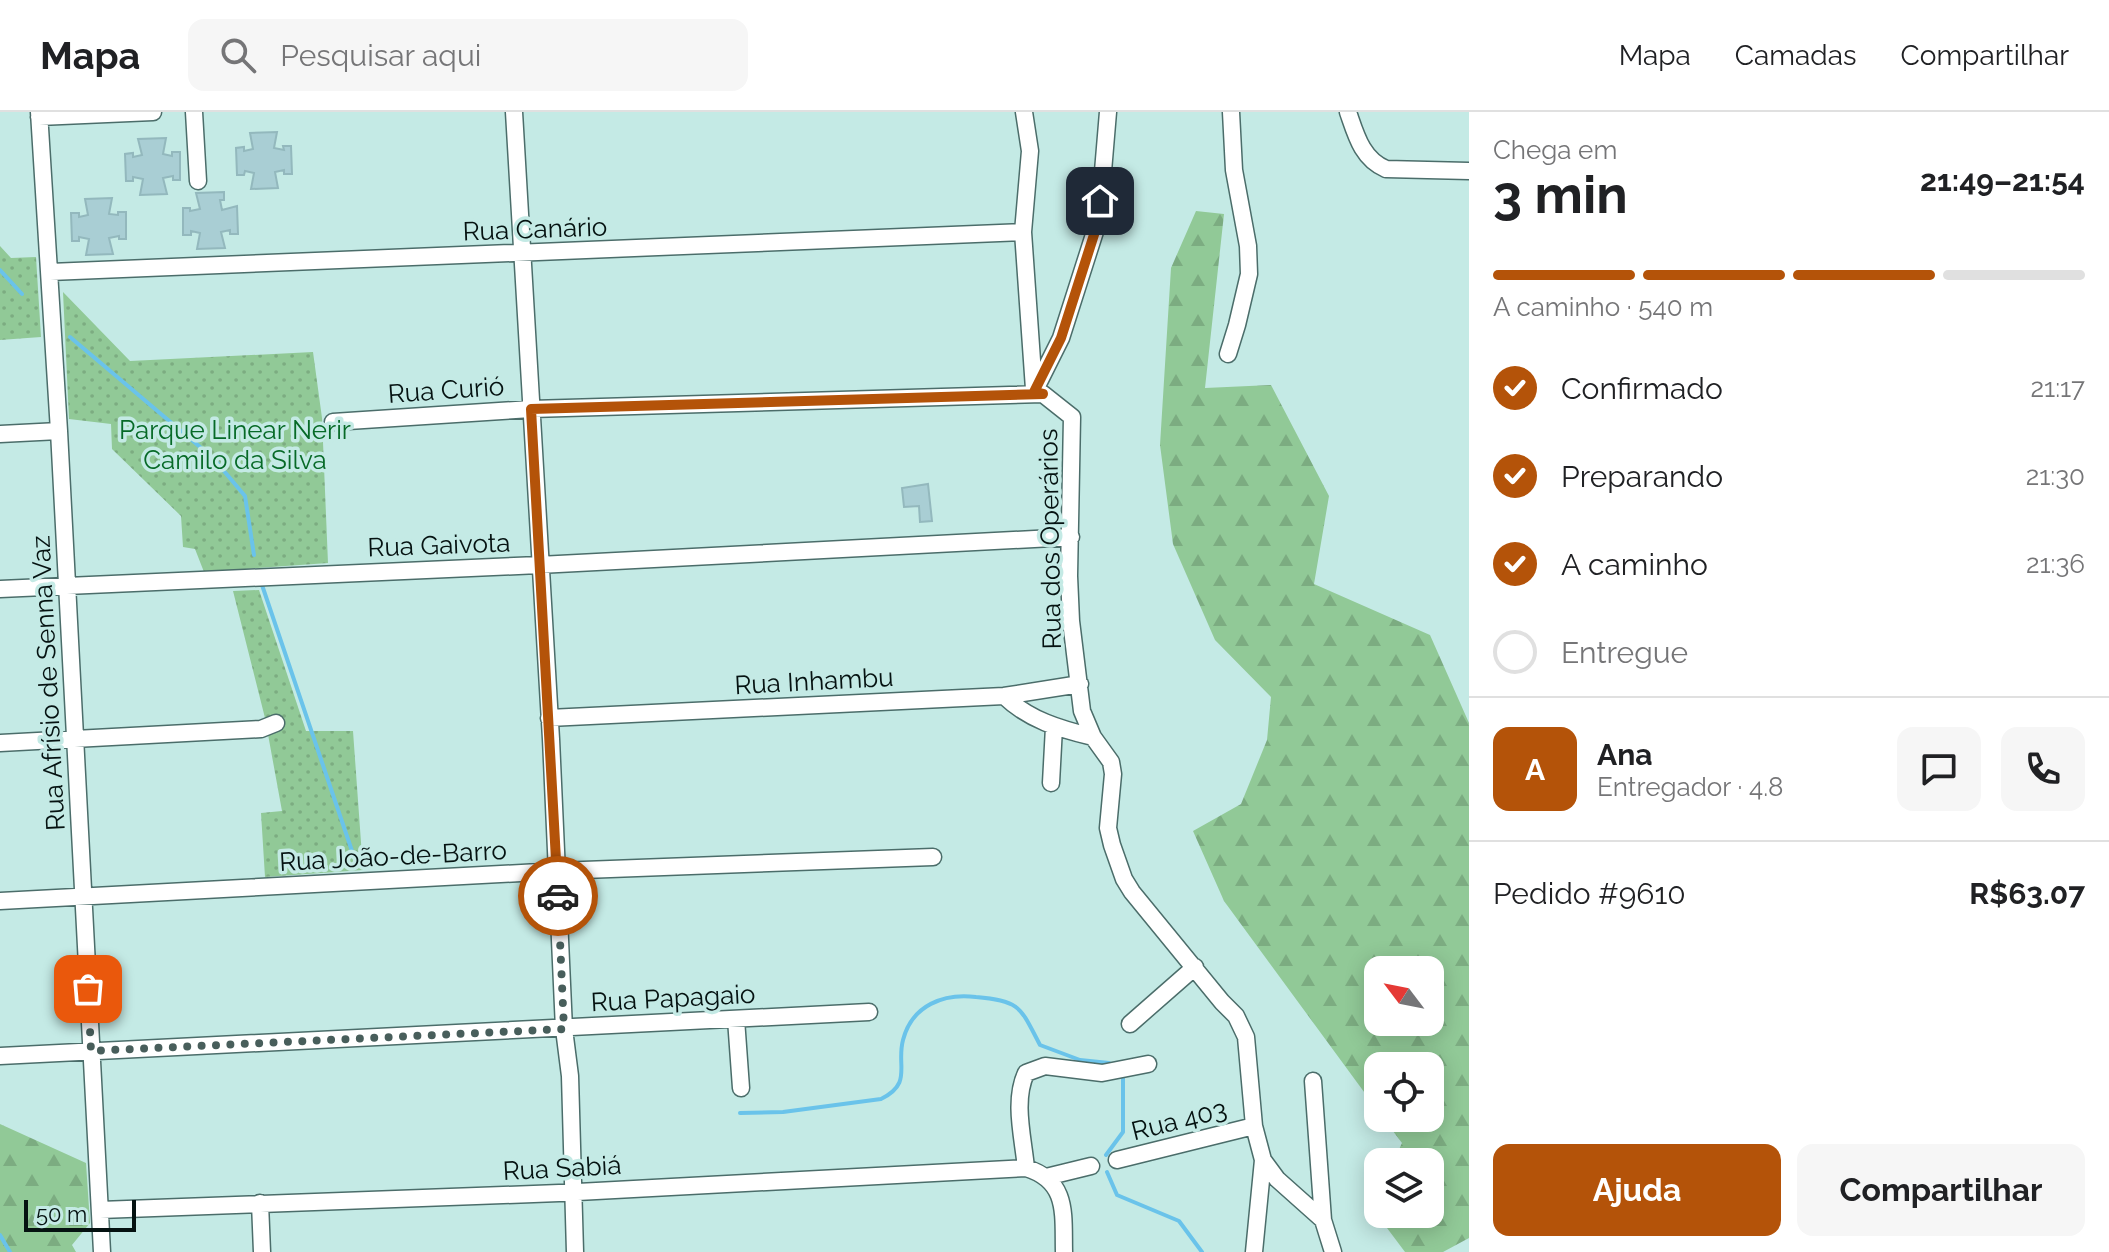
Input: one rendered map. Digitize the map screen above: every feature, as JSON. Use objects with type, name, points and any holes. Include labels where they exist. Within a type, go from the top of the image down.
[{"type":"street","points":[[39,114],[153,112]]},
{"type":"street","points":[[194,112],[198,181]]},
{"type":"street","points":[[514,112],[564,1029],[570,1076],[575,1252]]},
{"type":"street","points":[[1024,112],[1030,151],[1023,232],[1038,393]]},
{"type":"street","name":"Rua dos Operários","points":[[1108,112],[1099,219],[1061,338],[1038,393],[1072,417],[1070,599],[1082,711],[1093,737],[1111,762],[1113,774],[1108,828],[1124,879],[1236,1016],[1246,1037],[1254,1126],[1263,1160],[1277,1179],[1323,1220]]},
{"type":"street","points":[[1228,354],[1249,274],[1248,246],[1234,170],[1231,112]]},
{"type":"street","points":[[1348,112],[1362,150],[1373,164],[1386,169],[1469,171]]},
{"type":"street","name":"Rua Afrísio de Senna Vaz","points":[[39,114],[59,431],[102,1252]]},
{"type":"street","name":"Rua Canário","points":[[50,272],[1023,232]]},
{"type":"street","name":"Rua Curió","points":[[333,422],[531,409],[1038,393]]},
{"type":"street","points":[[0,434],[59,431]]},
{"type":"street","name":"Rua Gaivota","points":[[0,589],[1071,537]]},
{"type":"street","name":"Rua Inhambu","points":[[549,718],[1004,696],[1080,684]]},
{"type":"street","points":[[1004,696],[1054,727],[1093,737]]},
{"type":"street","points":[[0,743],[268,726]]},
{"type":"street","points":[[1051,783],[1054,727]]},
{"type":"street","name":"Rua João-de-Barro","points":[[0,901],[557,871],[933,857]]},
{"type":"street","points":[[1130,1024],[1195,967]]},
{"type":"street","name":"Rua Papagaio","points":[[0,1056],[869,1012]]},
{"type":"street","points":[[736,1019],[741,1088]]},
{"type":"street","points":[[1064,1252],[1060,1195],[1046,1177],[1026,1168],[1020,1086],[1026,1073],[1045,1066],[1102,1073],[1148,1064]]},
{"type":"street","points":[[1313,1081],[1323,1220],[1333,1252]]},
{"type":"street","name":"Rua 403","points":[[1117,1160],[1254,1126]]},
{"type":"street","points":[[1254,1252],[1263,1160]]},
{"type":"street","points":[[1046,1177],[1091,1166]]},
{"type":"street","name":"Rua Sabiá","points":[[100,1210],[573,1192],[1026,1168]]},
{"type":"street","points":[[260,1203],[262,1252]]},
{"type":"green space","points":[[1196,211],[1224,214],[1205,388],[1271,385],[1329,496],[1314,584],[1430,635],[1469,723],[1469,1238],[1443,1252],[1405,1252],[1387,1228],[1444,1228],[1444,1148],[1400,1148],[1402,1143],[1394,1132],[1444,1132],[1444,1052],[1364,1052],[1364,1092],[1224,901],[1193,831],[1241,804],[1267,740],[1271,697],[1215,640],[1173,544],[1160,445],[1171,268]]},
{"type":"green space","points":[[0,246],[11,258],[36,257],[41,337],[0,340]]},
{"type":"green space","name":"Parque Linear Nerir Camilo da Silva","points":[[63,292],[130,361],[313,352],[322,418],[328,563],[204,572],[195,549],[183,547],[181,516],[112,449],[111,424],[69,419]]},
{"type":"green space","points":[[259,590],[306,731],[353,731],[363,870],[265,877],[261,813],[282,811],[265,718],[233,591]]},
{"type":"green space","points":[[0,1124],[86,1163],[90,1223],[72,1245],[76,1252],[0,1252]]},
{"type":"building","points":[[277,132],[274,148],[284,150],[283,146],[291,146],[292,174],[284,174],[284,170],[275,172],[278,188],[251,189],[254,173],[245,171],[244,175],[237,175],[236,148],[244,147],[244,151],[253,149],[250,133]]},
{"type":"building","points":[[166,138],[163,154],[172,156],[172,152],[180,152],[180,180],[173,180],[173,176],[163,178],[167,194],[140,195],[143,179],[133,177],[133,181],[126,181],[125,154],[133,153],[133,157],[142,155],[138,139]]},
{"type":"building","points":[[224,192],[224,200],[220,200],[222,210],[237,206],[238,234],[230,234],[230,230],[221,232],[225,248],[197,249],[200,233],[191,231],[191,235],[183,235],[183,208],[190,208],[190,211],[200,209],[196,193]]},
{"type":"building","points":[[112,198],[109,214],[126,212],[126,239],[119,239],[119,236],[109,238],[113,254],[86,255],[89,239],[79,237],[79,241],[72,241],[71,213],[79,213],[79,217],[88,215],[85,199]]},
{"type":"building","points":[[928,484],[932,521],[920,522],[919,506],[904,507],[902,488]]},
{"type":"waterway","points":[[0,270],[22,294]]},
{"type":"waterway","points":[[70,337],[213,458],[245,496],[254,555]]},
{"type":"waterway","points":[[262,585],[352,851]]},
{"type":"waterway","points":[[740,1113],[783,1112],[881,1099],[891,1093],[900,1080],[901,1049],[907,1028],[922,1010],[952,997],[991,999],[1011,1004],[1023,1014],[1040,1045],[1080,1060],[1109,1063]]},
{"type":"waterway","points":[[1106,1155],[1123,1132],[1123,1078]]},
{"type":"waterway","points":[[1107,1172],[1117,1195],[1179,1221],[1202,1252]]},
{"type":"waterway","points":[[0,1235],[10,1252]]},
{"type":"way so far","points":[[88,989],[91,1051],[564,1029],[558,896]]},
{"type":"route","points":[[558,896],[531,409],[1043,394],[1034,392],[1061,338],[1099,219],[1100,201]]}]
